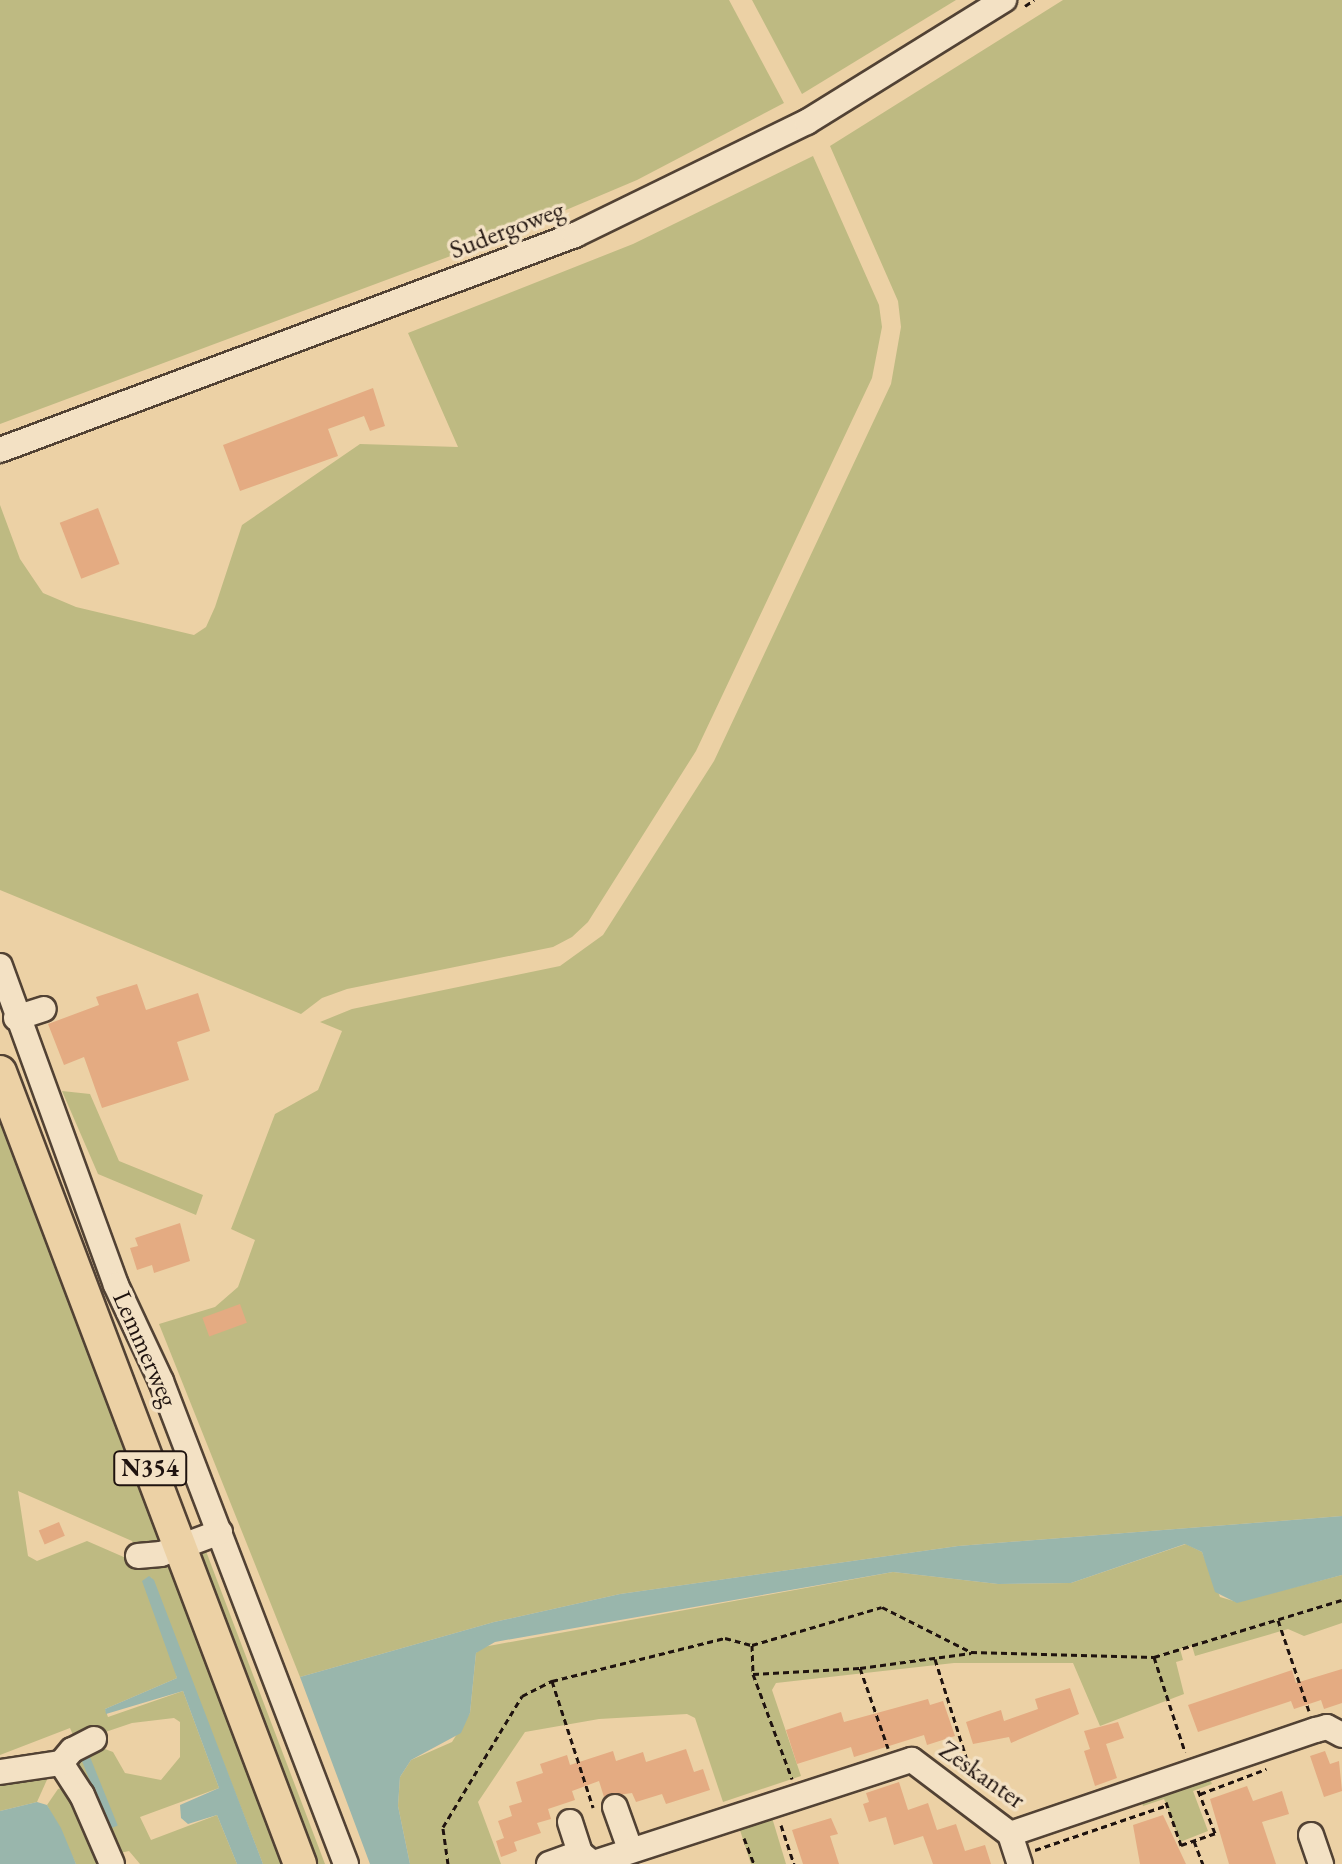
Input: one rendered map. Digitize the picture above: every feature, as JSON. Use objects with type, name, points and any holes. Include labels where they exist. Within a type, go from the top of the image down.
[{"type":"main road","name":"Lemmerweg","points":[[0,1072],[300,1864]]},
{"type":"street","name":"Sudergoweg","points":[[0,450],[575,235],[674,191],[807,122],[1004,0]]},
{"type":"street","name":"Lemmerweg","points":[[0,966],[16,1018],[116,1285],[158,1373],[346,1864]]},
{"type":"street","points":[[16,1018],[44,1009]]},
{"type":"street","points":[[138,1556],[180,1547],[220,1532]]},
{"type":"street","name":"Zeskanter","points":[[893,1764],[912,1760],[948,1787],[1016,1852],[1164,1794],[1191,1772],[1327,1727],[1342,1735]]},
{"type":"street","points":[[0,1772],[61,1763],[72,1750],[94,1739]]},
{"type":"street","points":[[61,1763],[82,1795],[112,1864]]},
{"type":"street","points":[[549,1864],[587,1860],[630,1849],[893,1764]]},
{"type":"street","points":[[615,1807],[630,1849]]},
{"type":"street","points":[[570,1822],[587,1860]]},
{"type":"street","points":[[1311,1835],[1321,1864]]},
{"type":"path","points":[[753,1674],[860,1668],[971,1652],[1154,1657],[1342,1600]]},
{"type":"path","points":[[448,1864],[443,1827],[522,1696],[552,1681],[725,1638],[752,1645],[882,1607],[971,1652]]},
{"type":"path","points":[[1278,1620],[1316,1730]]},
{"type":"path","points":[[752,1645],[753,1674],[798,1795]]},
{"type":"path","points":[[1016,1852],[1164,1794],[1181,1845],[1215,1833],[1191,1772],[1154,1657]]},
{"type":"path","points":[[935,1659],[968,1763],[948,1787]]},
{"type":"path","points":[[860,1668],[893,1764]]},
{"type":"path","points":[[552,1681],[596,1814],[615,1807]]},
{"type":"path","points":[[773,1802],[794,1864]]},
{"type":"path","points":[[736,1814],[754,1864]]},
{"type":"path","points":[[1194,1841],[1203,1864]]},
{"type":"shaded area","points":[[0,0],[729,0],[784,103],[637,180],[507,235],[0,424]]},
{"type":"shaded area","points":[[752,0],[956,0],[802,94]]},
{"type":"shaded area","points":[[1063,0],[1342,0],[1342,1516],[958,1546],[620,1594],[494,1622],[300,1677],[159,1324],[215,1307],[238,1287],[255,1240],[231,1229],[275,1114],[318,1090],[342,1031],[320,1022],[352,1009],[560,966],[603,935],[714,761],[891,384],[901,327],[898,301],[830,146]]},
{"type":"shaded area","points":[[813,156],[879,305],[882,327],[872,378],[696,751],[588,922],[572,937],[553,947],[347,989],[322,998],[301,1014],[0,890],[0,505],[20,559],[43,593],[76,607],[194,635],[206,627],[215,607],[242,525],[360,444],[458,447],[408,333],[633,244]]},
{"type":"shaded area","points":[[62,1091],[90,1094],[119,1161],[203,1195],[196,1215],[98,1174]]},
{"type":"shaded area","points":[[0,1098],[161,1546],[137,1552],[132,1541],[18,1491],[28,1556],[37,1561],[87,1541],[126,1558],[165,1560],[180,1573],[290,1864],[263,1864],[151,1577],[177,1678],[105,1709],[108,1717],[183,1691],[219,1788],[140,1817],[151,1840],[217,1815],[237,1864],[140,1864],[129,1851],[120,1853],[125,1864],[116,1864],[73,1762],[97,1746],[113,1752],[125,1773],[161,1780],[180,1757],[180,1722],[174,1718],[132,1723],[76,1742],[70,1728],[0,1755]]},
{"type":"shaded area","points":[[203,1543],[325,1864],[311,1864],[192,1549]]},
{"type":"shaded area","points":[[1186,1544],[1202,1552],[1220,1597],[1237,1602],[1342,1575],[1342,1623],[1304,1636],[1288,1629],[1195,1656],[1192,1646],[1180,1649],[1183,1660],[1176,1662],[1184,1694],[1100,1726],[1073,1663],[954,1663],[776,1683],[772,1690],[801,1776],[723,1802],[695,1718],[687,1714],[599,1719],[525,1732],[478,1802],[501,1864],[410,1864],[398,1806],[400,1777],[411,1760],[452,1742],[470,1713],[476,1653],[483,1647],[893,1572],[998,1584],[1071,1583]]},
{"type":"shaded area","points":[[1207,1771],[1212,1784],[1193,1791],[1208,1831],[1180,1842],[1164,1799],[1143,1806],[1140,1797]]},
{"type":"shaded area","points":[[50,1773],[37,1802],[0,1811],[0,1777]]},
{"type":"shaded area","points":[[68,1786],[107,1864],[76,1864],[47,1805],[58,1789]]},
{"type":"shaded area","points":[[770,1811],[786,1864],[751,1864],[737,1821]]},
{"type":"water","points":[[1342,1516],[1342,1575],[1237,1603],[1215,1592],[1202,1552],[1185,1544],[1071,1583],[998,1584],[893,1572],[495,1642],[476,1653],[470,1713],[461,1733],[411,1760],[400,1777],[398,1806],[410,1864],[370,1864],[300,1677],[494,1622],[620,1594],[958,1546]]},
{"type":"water","points":[[149,1576],[154,1580],[263,1864],[237,1864],[217,1815],[188,1824],[181,1818],[180,1805],[219,1788],[183,1691],[106,1714],[105,1709],[177,1678],[142,1581]]},
{"type":"water","points":[[90,1757],[118,1826],[109,1829],[82,1760]]},
{"type":"water","points":[[37,1802],[47,1805],[61,1828],[76,1864],[0,1864],[0,1811]]},
{"type":"building","points":[[373,388],[385,426],[370,431],[364,416],[328,429],[338,456],[240,491],[223,445]]},
{"type":"building","points":[[98,508],[120,564],[81,579],[60,523]]},
{"type":"building","points":[[137,984],[146,1010],[198,993],[210,1031],[177,1042],[189,1080],[102,1108],[84,1057],[64,1065],[48,1024],[99,1005],[96,997]]},
{"type":"building","points":[[180,1223],[190,1261],[154,1273],[152,1265],[137,1270],[130,1248],[138,1246],[135,1238]]},
{"type":"building","points":[[240,1304],[247,1323],[209,1336],[202,1318]]},
{"type":"building","points":[[59,1522],[65,1536],[45,1544],[39,1531]]},
{"type":"building","points":[[1342,1669],[1342,1703],[1324,1709],[1321,1700],[1294,1709],[1291,1701],[1198,1732],[1188,1705],[1292,1670],[1296,1683]]},
{"type":"building","points":[[1070,1688],[1079,1714],[1011,1743],[1009,1737],[973,1744],[966,1722],[1001,1710],[1004,1721],[1038,1709],[1035,1699]]},
{"type":"building","points":[[928,1699],[930,1705],[943,1701],[955,1736],[927,1745],[924,1735],[854,1757],[851,1747],[797,1764],[786,1730],[841,1712],[844,1722]]},
{"type":"building","points":[[1118,1722],[1124,1738],[1106,1744],[1117,1778],[1095,1786],[1084,1751],[1090,1749],[1084,1731]]},
{"type":"building","points":[[686,1749],[694,1772],[703,1769],[710,1790],[666,1804],[662,1794],[636,1802],[632,1793],[604,1797],[599,1781],[572,1791],[575,1800],[548,1809],[551,1819],[537,1823],[541,1833],[514,1842],[517,1851],[501,1857],[496,1841],[504,1838],[498,1821],[512,1816],[509,1806],[522,1802],[516,1782],[543,1773],[540,1764],[567,1755],[570,1765],[613,1751],[616,1761],[643,1752],[646,1762]]},
{"type":"building","points":[[1325,1751],[1330,1764],[1339,1761],[1342,1791],[1324,1797],[1310,1756]]},
{"type":"building","points":[[899,1782],[908,1810],[928,1803],[937,1830],[956,1824],[965,1851],[985,1845],[991,1864],[933,1864],[923,1836],[894,1845],[886,1817],[869,1822],[863,1804],[869,1802],[866,1793]]},
{"type":"building","points":[[1247,1786],[1253,1801],[1282,1791],[1289,1814],[1262,1822],[1276,1864],[1229,1864],[1210,1799]]},
{"type":"building","points":[[1163,1815],[1186,1864],[1140,1864],[1133,1825]]},
{"type":"building","points":[[831,1818],[838,1834],[830,1836],[839,1864],[803,1864],[792,1830]]}]
